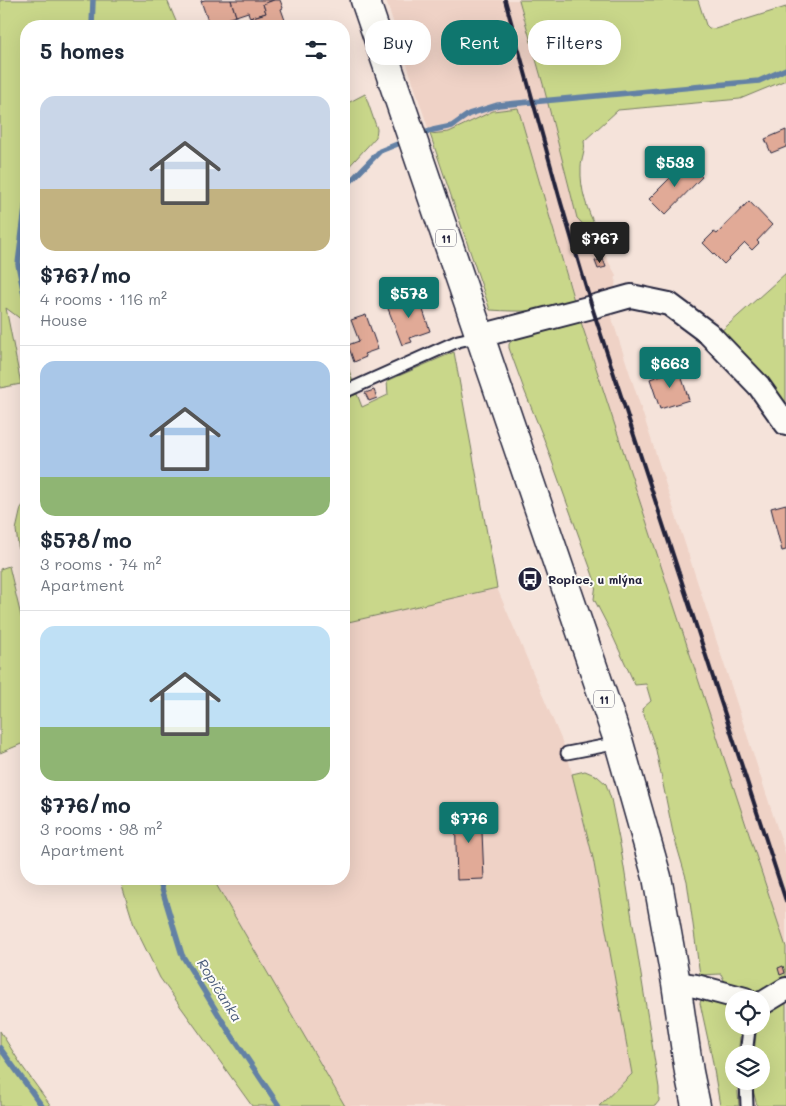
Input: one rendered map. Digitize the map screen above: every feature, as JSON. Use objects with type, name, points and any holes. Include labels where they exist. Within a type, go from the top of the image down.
[{"type":"main road","name":"11","points":[[365,0],[619,743],[657,877],[696,1106]]},
{"type":"street","points":[[480,336],[631,296],[669,304],[708,333],[759,386],[786,424]]},
{"type":"street","points":[[676,983],[725,994]]},
{"type":"street","points":[[770,997],[786,989]]},
{"type":"lane","points":[[350,389],[458,341],[480,336]]},
{"type":"lane","points":[[567,753],[619,743]]},
{"type":"lane","points":[[746,1090],[746,1106]]},
{"type":"shaded area","points":[[386,0],[519,0],[528,32],[528,65],[538,65],[577,218],[594,236],[616,275],[615,288],[604,294],[786,855],[786,947],[580,319],[518,108],[493,111],[449,132],[430,134],[407,65],[431,65],[431,20],[393,20]]},
{"type":"shaded area","points":[[497,588],[567,753],[593,858],[632,1074],[599,1106],[345,1106],[216,885],[350,885],[350,622]]},
{"type":"green space","points":[[0,0],[167,0],[175,20],[20,20],[20,318],[6,308],[20,384],[0,388]]},
{"type":"green space","points":[[519,0],[698,0],[706,25],[709,28],[715,29],[786,7],[786,80],[740,99],[618,110],[584,141],[581,168],[582,184],[587,207],[597,229],[594,236],[577,218],[538,65],[621,65],[621,20],[528,20],[528,32]]},
{"type":"green space","points":[[365,94],[377,129],[376,137],[350,165],[350,102]]},
{"type":"green space","points":[[518,108],[575,304],[533,311],[490,310],[430,134],[449,132],[493,111]]},
{"type":"green space","points":[[786,273],[786,416],[719,333]]},
{"type":"green space","points":[[580,319],[786,947],[786,982],[765,990],[746,990],[725,982],[721,974],[700,975],[687,881],[673,833],[656,750],[642,709],[651,701],[646,684],[635,685],[594,599],[596,584],[509,348],[509,344],[513,339]]},
{"type":"green space","points":[[454,352],[497,588],[350,622],[350,397],[357,394],[362,407],[388,395],[387,381]]},
{"type":"green space","points":[[20,512],[20,559],[16,530]]},
{"type":"green space","points":[[9,566],[20,612],[20,745],[0,753],[0,569]]},
{"type":"green space","points":[[585,771],[597,776],[606,784],[611,799],[621,849],[659,1088],[659,1101],[655,1106],[599,1106],[632,1074],[593,858],[572,774]]},
{"type":"green space","points":[[216,885],[345,1106],[252,1106],[160,978],[134,925],[122,886]]},
{"type":"green space","points":[[703,996],[725,1004],[725,1035],[740,1035],[739,1045],[725,1045],[725,1090],[738,1090],[739,1106],[720,1106],[700,1003]]},
{"type":"green space","points":[[786,999],[786,1106],[757,1106],[753,1090],[770,1090],[770,1045],[755,1045],[756,1035],[770,1035],[770,1011]]},
{"type":"green space","points":[[0,1031],[22,1066],[51,1106],[0,1106]]},
{"type":"building","points":[[231,0],[236,16],[222,20],[208,20],[201,1]]},
{"type":"building","points":[[231,0],[274,0],[263,4],[266,13],[250,18],[248,12],[236,16]]},
{"type":"building","points":[[280,0],[285,20],[250,20],[250,18],[266,13],[263,4]]},
{"type":"building","points":[[786,130],[786,147],[771,153],[765,139]]},
{"type":"building","points":[[686,162],[702,177],[665,215],[649,199]]},
{"type":"building","points":[[749,201],[772,225],[757,241],[759,243],[752,250],[745,243],[724,264],[703,243],[714,232],[717,234]]},
{"type":"building","points":[[603,259],[606,267],[598,269],[595,261]]},
{"type":"building","points":[[418,295],[430,331],[410,338],[412,342],[402,345],[387,306]]},
{"type":"building","points":[[366,315],[378,349],[364,354],[366,357],[354,362],[350,344],[359,341],[351,320]]},
{"type":"building","points":[[679,369],[689,400],[660,409],[650,379]]},
{"type":"building","points":[[374,390],[377,398],[369,401],[365,393]]},
{"type":"building","points":[[786,504],[786,550],[782,551],[771,508]]},
{"type":"building","points":[[481,808],[484,879],[457,880],[455,809]]},
{"type":"building","points":[[783,966],[785,973],[780,975],[778,968]]},
{"type":"waterway","name":"Ropičanka","points":[[92,20],[93,0]]},
{"type":"waterway","points":[[418,135],[452,126],[469,114],[498,105],[759,81],[786,69]]},
{"type":"waterway","points":[[350,182],[380,151],[405,141]]},
{"type":"waterway","name":"Ropičanka","points":[[20,248],[18,264],[20,274]]},
{"type":"waterway","name":"Ropičanka","points":[[161,885],[182,955],[228,1030],[279,1106]]},
{"type":"waterway","points":[[0,1048],[42,1106]]},
{"type":"railway","points":[[505,0],[592,307],[786,901]]},
{"type":"place","name":"Ropice, u mlýna","points":[[530,579]]}]
